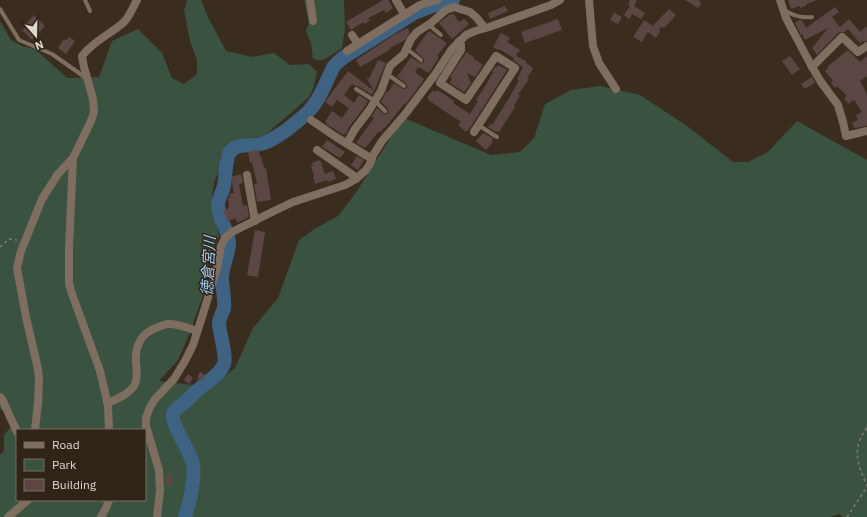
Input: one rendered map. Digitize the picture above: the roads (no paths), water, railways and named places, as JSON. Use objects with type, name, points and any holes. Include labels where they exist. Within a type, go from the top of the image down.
[{"type":"street","points":[[35,429],[39,380],[36,358],[28,331],[17,268],[21,251],[36,213],[48,189],[58,174],[73,158],[94,112],[93,99],[82,56],[94,43],[125,21],[137,0]]},
{"type":"street","points":[[310,0],[313,22]]},
{"type":"street","points":[[396,0],[404,14]]},
{"type":"street","points":[[347,51],[404,14],[420,5],[437,0]]},
{"type":"street","points":[[157,517],[160,490],[159,470],[146,426],[147,412],[152,403],[174,379],[186,361],[215,275],[221,246],[225,238],[232,232],[292,202],[345,185],[357,178],[366,170],[382,141],[406,113],[459,41],[466,35],[475,31],[551,5],[560,0]]},
{"type":"street","points":[[589,0],[592,46],[599,64],[616,89]]},
{"type":"street","points":[[780,0],[786,18],[812,67],[838,105],[844,122],[846,136],[867,131]]},
{"type":"street","points":[[347,143],[382,89],[390,66],[401,57],[407,49],[411,39],[417,32],[446,10],[454,8],[470,12],[485,28]]},
{"type":"street","points":[[352,35],[358,44]]},
{"type":"street","points":[[812,67],[842,37],[858,52],[867,46]]},
{"type":"street","points":[[459,41],[461,50],[440,83],[466,100],[496,56],[515,68],[476,129]]},
{"type":"street","points":[[311,120],[372,159]]},
{"type":"street","points":[[318,150],[357,178]]},
{"type":"street","points":[[73,158],[69,283],[100,371],[108,403],[109,429]]},
{"type":"street","points":[[247,175],[255,221]]},
{"type":"street","points":[[108,403],[120,398],[135,386],[136,354],[138,344],[147,332],[167,324],[179,325],[197,331]]},
{"type":"street","points":[[0,397],[16,430]]},
{"type":"street","points":[[8,517],[27,501]]},
{"type":"street","points":[[101,517],[109,501]]},
{"type":"lane","points":[[85,0],[90,11]]},
{"type":"lane","points":[[0,9],[19,40],[52,54],[88,80]]},
{"type":"lane","points":[[784,10],[796,16],[812,17]]},
{"type":"lane","points":[[429,24],[441,35]]},
{"type":"lane","points":[[407,49],[422,60]]},
{"type":"lane","points":[[387,74],[404,86]]},
{"type":"lane","points":[[356,89],[375,101],[385,111]]},
{"type":"lane","points":[[476,129],[496,137]]},
{"type":"waterway","name":"徳倉宮川","points":[[185,517],[192,490],[193,464],[189,452],[177,431],[173,414],[177,408],[195,392],[217,375],[225,360],[219,322],[224,308],[222,274],[229,240],[220,215],[218,202],[224,187],[228,155],[238,147],[264,143],[282,134],[293,126],[315,104],[333,68],[344,57],[414,13],[453,0]]}]
